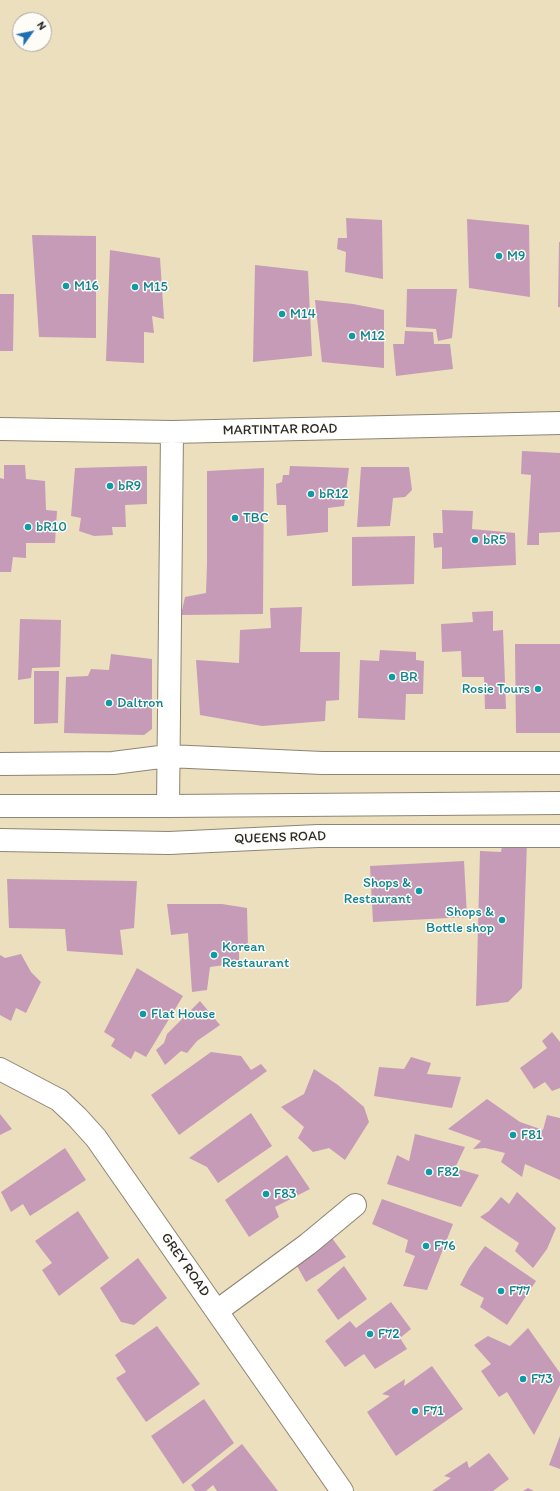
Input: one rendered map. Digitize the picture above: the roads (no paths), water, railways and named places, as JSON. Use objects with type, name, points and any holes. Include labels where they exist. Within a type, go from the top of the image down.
[{"type":"street","name":"MARTINTAR ROAD","points":[[0,429],[172,432],[560,423]]},
{"type":"street","points":[[168,806],[172,432]]},
{"type":"street","points":[[0,764],[113,763],[168,756],[322,763],[560,763]]},
{"type":"street","points":[[0,806],[560,803]]},
{"type":"street","name":"QUEENS ROAD","points":[[0,840],[170,842],[318,836],[560,836]]},
{"type":"street","name":"GREY ROAD","points":[[0,1069],[59,1100],[96,1138],[342,1491]]},
{"type":"street","points":[[217,1311],[308,1244],[355,1205]]},
{"type":"place","name":"M9","points":[[499,256]]},
{"type":"place","name":"M16","points":[[66,286]]},
{"type":"place","name":"M15","points":[[135,287]]},
{"type":"place","name":"M14","points":[[282,314]]},
{"type":"place","name":"M12","points":[[352,336]]},
{"type":"place","name":"bR9","points":[[110,486]]},
{"type":"place","name":"bR12","points":[[311,494]]},
{"type":"place","name":"TBC","points":[[235,518]]},
{"type":"place","name":"bR10","points":[[28,527]]},
{"type":"place","name":"bR5","points":[[475,540]]},
{"type":"place","name":"BR","points":[[392,677]]},
{"type":"place","name":"Rosie Tours","points":[[538,689]]},
{"type":"place","name":"Daltron","points":[[109,703]]},
{"type":"place","name":"Shops & Restaurant","points":[[419,891]]},
{"type":"place","name":"Shops & Bottle shop","points":[[502,920]]},
{"type":"place","name":"Korean Restaurant","points":[[214,955]]},
{"type":"place","name":"Flat House","points":[[143,1014]]},
{"type":"place","name":"F81","points":[[513,1135]]},
{"type":"place","name":"F82","points":[[429,1172]]},
{"type":"place","name":"F83","points":[[266,1194]]},
{"type":"place","name":"F76","points":[[426,1246]]},
{"type":"place","name":"F77","points":[[501,1291]]},
{"type":"place","name":"F72","points":[[370,1334]]},
{"type":"place","name":"F73","points":[[523,1379]]},
{"type":"place","name":"F71","points":[[415,1411]]}]
